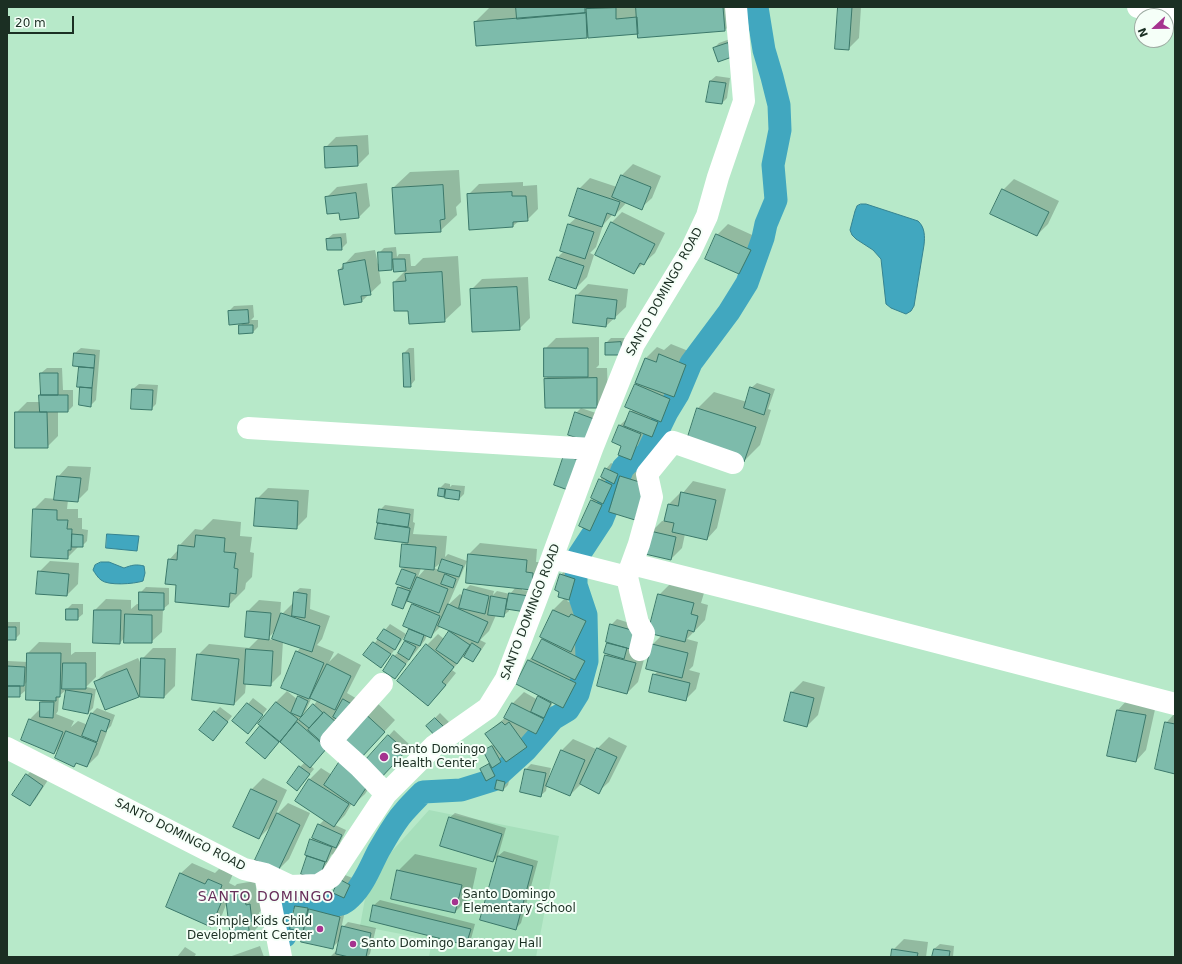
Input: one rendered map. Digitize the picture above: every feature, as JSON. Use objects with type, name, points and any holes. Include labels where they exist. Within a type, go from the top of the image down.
[{"type":"street","name":"SANTO DOMINGO ROAD","points":[[7,748],[244,869],[265,874],[290,886],[318,885],[331,877],[386,794],[434,746],[488,708],[506,679],[569,563],[592,449],[634,344],[690,252],[707,216],[718,177],[744,101],[736,7]]},
{"type":"street","points":[[1138,7],[1175,16]]},
{"type":"street","points":[[248,428],[592,449]]},
{"type":"street","points":[[640,650],[644,633],[638,623],[630,570],[652,497],[647,474],[673,442],[733,463]]},
{"type":"street","points":[[569,563],[630,570],[1175,704]]},
{"type":"street","points":[[382,684],[331,741],[360,767],[386,794]]},
{"type":"street","points":[[265,874],[281,957]]},
{"type":"shaded area","name":"Santo Domingo Elementary School","points":[[429,810],[559,836],[536,957],[429,957],[432,940],[360,926],[369,877]]},
{"type":"water","points":[[866,204],[918,221],[922,226],[924,232],[924,242],[914,306],[911,311],[906,314],[891,308],[886,304],[881,259],[873,250],[852,235],[850,230],[855,211],[857,206]]},
{"type":"water","points":[[107,534],[139,536],[137,551],[106,548]]},
{"type":"water","points":[[101,562],[109,562],[124,568],[134,565],[144,566],[145,573],[143,581],[121,584],[104,582],[93,570],[95,565]]},
{"type":"building","points":[[516,7],[585,7],[585,13],[517,19]]},
{"type":"building","points":[[636,7],[723,7],[725,31],[638,38]]},
{"type":"building","points":[[838,7],[852,7],[849,50],[835,49]]},
{"type":"building","points":[[616,8],[616,19],[637,17],[638,34],[588,38],[586,9]]},
{"type":"building","points":[[586,13],[587,38],[476,46],[474,22]]},
{"type":"building","points":[[728,43],[732,57],[718,62],[713,48]]},
{"type":"building","points":[[710,81],[726,83],[722,104],[706,102]]},
{"type":"building","points":[[357,146],[358,166],[325,168],[324,147]]},
{"type":"building","points":[[621,175],[651,187],[642,210],[612,197]]},
{"type":"building","points":[[443,185],[445,219],[440,220],[441,232],[395,234],[392,188]]},
{"type":"building","points":[[578,188],[620,202],[615,216],[607,213],[602,227],[569,216]]},
{"type":"building","points":[[1002,189],[1049,212],[1037,236],[990,214]]},
{"type":"building","points":[[512,192],[512,196],[526,196],[528,221],[513,222],[513,227],[469,230],[467,194]]},
{"type":"building","points":[[356,193],[359,218],[340,220],[339,213],[327,214],[325,197]]},
{"type":"building","points":[[611,222],[655,244],[644,265],[640,263],[634,274],[595,255]]},
{"type":"building","points":[[568,224],[594,232],[585,259],[560,251]]},
{"type":"building","points":[[716,234],[751,250],[739,274],[705,259]]},
{"type":"building","points":[[341,238],[342,250],[327,250],[326,239]]},
{"type":"building","points":[[378,252],[392,252],[392,270],[379,271]]},
{"type":"building","points":[[557,257],[584,266],[576,289],[549,280]]},
{"type":"building","points":[[393,259],[405,259],[406,271],[394,272]]},
{"type":"building","points":[[365,260],[371,295],[361,296],[362,302],[344,305],[338,270],[343,269],[343,264]]},
{"type":"building","points":[[442,272],[445,322],[409,324],[408,311],[394,311],[393,282],[406,281],[405,274]]},
{"type":"building","points":[[517,287],[520,330],[472,332],[470,289]]},
{"type":"building","points":[[576,295],[617,300],[615,319],[607,318],[606,327],[573,323]]},
{"type":"building","points":[[248,310],[249,323],[229,325],[228,311]]},
{"type":"building","points":[[239,325],[253,325],[253,333],[239,334]]},
{"type":"building","points":[[621,342],[622,355],[605,355],[605,343]]},
{"type":"building","points":[[544,348],[588,348],[588,377],[544,377]]},
{"type":"building","points":[[74,353],[95,355],[94,368],[73,366]]},
{"type":"building","points":[[403,353],[409,353],[411,387],[404,387]]},
{"type":"building","points":[[659,354],[686,365],[674,397],[635,383],[645,358],[656,362]]},
{"type":"building","points":[[79,367],[94,368],[92,388],[77,387]]},
{"type":"building","points":[[40,373],[58,373],[58,395],[41,395]]},
{"type":"building","points":[[597,378],[597,408],[545,408],[544,379]]},
{"type":"building","points":[[635,384],[670,399],[661,422],[625,407]]},
{"type":"building","points":[[80,387],[92,388],[91,407],[79,405]]},
{"type":"building","points":[[750,387],[770,394],[764,415],[744,408]]},
{"type":"building","points":[[132,389],[153,390],[152,410],[131,409]]},
{"type":"building","points":[[39,395],[68,395],[68,412],[40,412]]},
{"type":"building","points":[[697,408],[756,427],[744,462],[686,443]]},
{"type":"building","points":[[630,411],[658,422],[652,437],[624,426]]},
{"type":"building","points":[[15,412],[47,412],[48,448],[15,448]]},
{"type":"building","points":[[575,412],[594,419],[587,441],[568,435]]},
{"type":"building","points":[[619,425],[641,434],[631,460],[618,455],[621,446],[612,442]]},
{"type":"building","points":[[564,455],[578,460],[568,490],[554,485]]},
{"type":"building","points":[[605,468],[618,474],[614,484],[601,477]]},
{"type":"building","points":[[57,476],[81,478],[78,502],[54,500]]},
{"type":"building","points":[[620,476],[646,484],[635,520],[609,512]]},
{"type":"building","points":[[599,479],[612,485],[603,504],[591,498]]},
{"type":"building","points":[[439,488],[445,489],[444,497],[438,496]]},
{"type":"building","points":[[446,489],[460,491],[459,500],[445,498]]},
{"type":"building","points":[[681,492],[716,500],[707,540],[672,532],[674,523],[664,521],[668,504],[678,506]]},
{"type":"building","points":[[256,498],[298,501],[297,529],[254,526]]},
{"type":"building","points":[[591,500],[602,505],[590,531],[579,526]]},
{"type":"building","points":[[33,509],[57,510],[57,520],[68,520],[67,529],[72,529],[71,550],[68,550],[68,559],[31,557]]},
{"type":"building","points":[[379,509],[410,514],[408,527],[377,523]]},
{"type":"building","points":[[378,523],[410,528],[408,543],[375,539]]},
{"type":"building","points":[[650,531],[676,537],[671,560],[645,554]]},
{"type":"building","points":[[72,534],[83,535],[83,547],[72,547]]},
{"type":"building","points":[[196,535],[225,538],[224,552],[236,553],[234,568],[238,569],[236,594],[230,593],[229,607],[175,602],[176,585],[165,584],[168,559],[177,560],[178,545],[194,547]]},
{"type":"building","points":[[402,544],[436,547],[434,570],[400,567]]},
{"type":"building","points":[[468,554],[527,560],[526,572],[533,573],[532,590],[466,583]]},
{"type":"building","points":[[442,559],[463,566],[459,577],[438,571]]},
{"type":"building","points":[[402,569],[416,574],[410,589],[396,584]]},
{"type":"building","points":[[38,571],[69,574],[67,596],[36,594]]},
{"type":"building","points":[[445,574],[456,579],[453,588],[441,584]]},
{"type":"building","points":[[560,574],[575,579],[569,600],[558,597],[559,592],[555,590]]},
{"type":"building","points":[[417,577],[448,589],[439,613],[407,601]]},
{"type":"building","points":[[398,587],[410,591],[403,609],[392,605]]},
{"type":"building","points":[[464,589],[489,596],[485,614],[459,608]]},
{"type":"building","points":[[139,592],[164,593],[164,610],[139,610]]},
{"type":"building","points":[[294,592],[307,594],[305,618],[292,616]]},
{"type":"building","points":[[509,593],[529,596],[526,612],[506,609]]},
{"type":"building","points":[[658,594],[694,603],[691,614],[698,616],[694,632],[688,630],[685,642],[648,633]]},
{"type":"building","points":[[491,596],[507,599],[504,617],[488,615]]},
{"type":"building","points":[[412,604],[440,616],[431,638],[403,626]]},
{"type":"building","points":[[448,604],[488,622],[478,643],[438,626]]},
{"type":"building","points":[[66,609],[78,609],[78,620],[66,620]]},
{"type":"building","points":[[94,610],[121,610],[120,644],[93,643]]},
{"type":"building","points":[[553,610],[569,617],[571,614],[586,621],[571,652],[540,637]]},
{"type":"building","points":[[247,611],[271,613],[269,640],[245,637]]},
{"type":"building","points":[[281,613],[320,626],[312,652],[272,639]]},
{"type":"building","points":[[125,614],[152,615],[152,643],[124,643]]},
{"type":"building","points":[[610,624],[635,631],[630,649],[606,642]]},
{"type":"building","points":[[7,627],[16,627],[16,640],[7,640]]},
{"type":"building","points":[[384,629],[401,639],[395,650],[377,639]]},
{"type":"building","points":[[409,629],[424,635],[420,646],[404,640]]},
{"type":"building","points":[[449,631],[470,645],[457,664],[436,650]]},
{"type":"building","points":[[542,639],[585,661],[575,680],[532,659]]},
{"type":"building","points":[[405,641],[416,647],[409,660],[398,653]]},
{"type":"building","points":[[373,642],[391,654],[381,668],[363,655]]},
{"type":"building","points":[[472,643],[481,649],[473,662],[464,657]]},
{"type":"building","points":[[607,643],[627,648],[624,659],[604,653]]},
{"type":"building","points":[[426,644],[454,667],[442,682],[446,685],[428,706],[397,681]]},
{"type":"building","points":[[652,644],[688,653],[682,678],[646,669]]},
{"type":"building","points":[[246,649],[273,651],[271,686],[244,684]]},
{"type":"building","points":[[296,651],[324,663],[309,699],[281,688]]},
{"type":"building","points":[[27,653],[61,653],[60,697],[56,697],[56,701],[26,700]]},
{"type":"building","points":[[197,654],[239,659],[234,705],[192,700]]},
{"type":"building","points":[[393,655],[406,664],[395,679],[383,671]]},
{"type":"building","points":[[605,655],[636,663],[627,694],[597,686]]},
{"type":"building","points":[[141,658],[165,659],[164,698],[140,697]]},
{"type":"building","points":[[528,660],[576,683],[563,708],[516,684]]},
{"type":"building","points":[[63,663],[86,663],[86,689],[62,689]]},
{"type":"building","points":[[327,664],[351,676],[335,710],[310,698]]},
{"type":"building","points":[[7,666],[25,667],[24,686],[7,686]]},
{"type":"building","points":[[127,669],[139,697],[105,710],[94,682]]},
{"type":"building","points":[[653,674],[690,683],[686,701],[649,692]]},
{"type":"building","points":[[7,686],[20,686],[20,697],[7,697]]},
{"type":"building","points":[[66,690],[92,694],[88,714],[63,709]]},
{"type":"building","points":[[791,692],[814,698],[807,727],[784,721]]},
{"type":"building","points":[[298,696],[308,701],[301,717],[291,713]]},
{"type":"building","points":[[538,696],[551,703],[544,718],[531,712]]},
{"type":"building","points":[[343,699],[355,706],[345,724],[333,717]]},
{"type":"building","points":[[40,702],[54,702],[53,718],[40,717]]},
{"type":"building","points":[[276,702],[298,719],[280,742],[258,724]]},
{"type":"building","points":[[247,703],[263,715],[248,734],[232,721]]},
{"type":"building","points":[[512,703],[544,719],[536,734],[504,718]]},
{"type":"building","points":[[313,704],[323,713],[309,728],[299,720]]},
{"type":"building","points":[[361,710],[385,732],[361,758],[337,736]]},
{"type":"building","points":[[1117,710],[1146,715],[1136,762],[1107,756]]},
{"type":"building","points":[[214,711],[228,722],[213,741],[199,730]]},
{"type":"building","points":[[324,712],[342,727],[326,746],[308,730]]},
{"type":"building","points":[[91,713],[110,720],[106,732],[101,730],[97,742],[82,736]]},
{"type":"building","points":[[435,718],[445,728],[436,737],[426,726]]},
{"type":"building","points":[[29,719],[63,732],[54,754],[21,740]]},
{"type":"building","points":[[297,722],[327,748],[310,768],[280,742]]},
{"type":"building","points":[[502,722],[505,725],[509,722],[527,747],[506,762],[485,734]]},
{"type":"building","points":[[1165,722],[1175,724],[1175,774],[1155,769]]},
{"type":"building","points":[[260,726],[279,742],[265,759],[246,743]]},
{"type":"building","points":[[66,731],[97,743],[87,767],[76,763],[74,767],[55,758]]},
{"type":"building","name":"Santo Domingo Health Center","points":[[388,735],[406,751],[379,780],[362,764]]},
{"type":"building","points":[[492,746],[501,762],[492,768],[483,751]]},
{"type":"building","points":[[597,748],[617,757],[599,794],[580,784]]},
{"type":"building","points":[[561,750],[585,760],[570,796],[546,786]]},
{"type":"building","points":[[340,761],[370,782],[354,806],[324,785]]},
{"type":"building","points":[[489,764],[495,776],[486,781],[480,769]]},
{"type":"building","points":[[299,766],[310,774],[297,791],[287,783]]},
{"type":"building","points":[[525,769],[546,773],[541,797],[520,792]]},
{"type":"building","points":[[26,774],[43,786],[30,806],[12,795]]},
{"type":"building","points":[[309,779],[349,804],[334,827],[295,801]]},
{"type":"building","points":[[497,780],[505,782],[503,791],[495,789]]},
{"type":"building","points":[[251,789],[277,801],[259,839],[233,827]]},
{"type":"building","points":[[277,813],[300,825],[278,871],[255,860]]},
{"type":"building","points":[[449,817],[502,834],[493,862],[440,846]]},
{"type":"building","points":[[318,824],[342,835],[336,848],[312,838]]},
{"type":"building","points":[[310,839],[332,847],[326,862],[305,855]]},
{"type":"building","points":[[307,856],[325,862],[319,880],[301,874]]},
{"type":"building","points":[[498,856],[533,866],[516,930],[480,920]]},
{"type":"building","points":[[397,870],[462,885],[455,913],[391,899]]},
{"type":"building","points":[[180,873],[205,884],[208,879],[222,885],[219,894],[224,896],[211,927],[166,907]]},
{"type":"building","points":[[339,879],[350,885],[344,898],[333,893]]},
{"type":"building","points":[[244,892],[246,905],[250,904],[252,921],[248,922],[250,937],[231,940],[225,894]]},
{"type":"building","points":[[373,905],[471,929],[466,945],[370,921]]},
{"type":"building","points":[[295,906],[308,908],[303,932],[290,929]]},
{"type":"building","name":"Simple Kids Child Development Center","points":[[309,909],[340,917],[333,949],[301,942]]},
{"type":"building","name":"Santo Domingo Barangay Hall","points":[[342,926],[371,933],[366,957],[349,957],[336,954]]},
{"type":"building","points":[[892,949],[918,953],[917,957],[891,957]]},
{"type":"building","points":[[934,949],[950,951],[949,957],[932,957]]},
{"type":"waterway","points":[[285,936],[281,922],[281,911],[284,902],[295,896],[302,895],[335,905],[346,901],[356,892],[397,821],[406,809],[423,792],[461,790],[493,780],[526,750],[553,719],[568,710],[578,694],[587,661],[586,615],[576,585],[579,555],[602,520],[623,468],[629,462],[646,455],[667,412],[678,394],[691,363],[729,312],[747,283],[763,238],[766,224],[776,200],[773,165],[780,130],[779,105],[764,50],[757,7]]},
{"type":"place","name":"Santo Domingo Health Center","points":[[384,757]]},
{"type":"place","name":"Santo Domingo Elementary School","points":[[455,902]]},
{"type":"place","name":"Simple Kids Child Development Center","points":[[320,929]]},
{"type":"place","name":"Santo Domingo Barangay Hall","points":[[353,944]]},
{"type":"district","name":"SANTO DOMINGO","points":[[266,897]]}]
